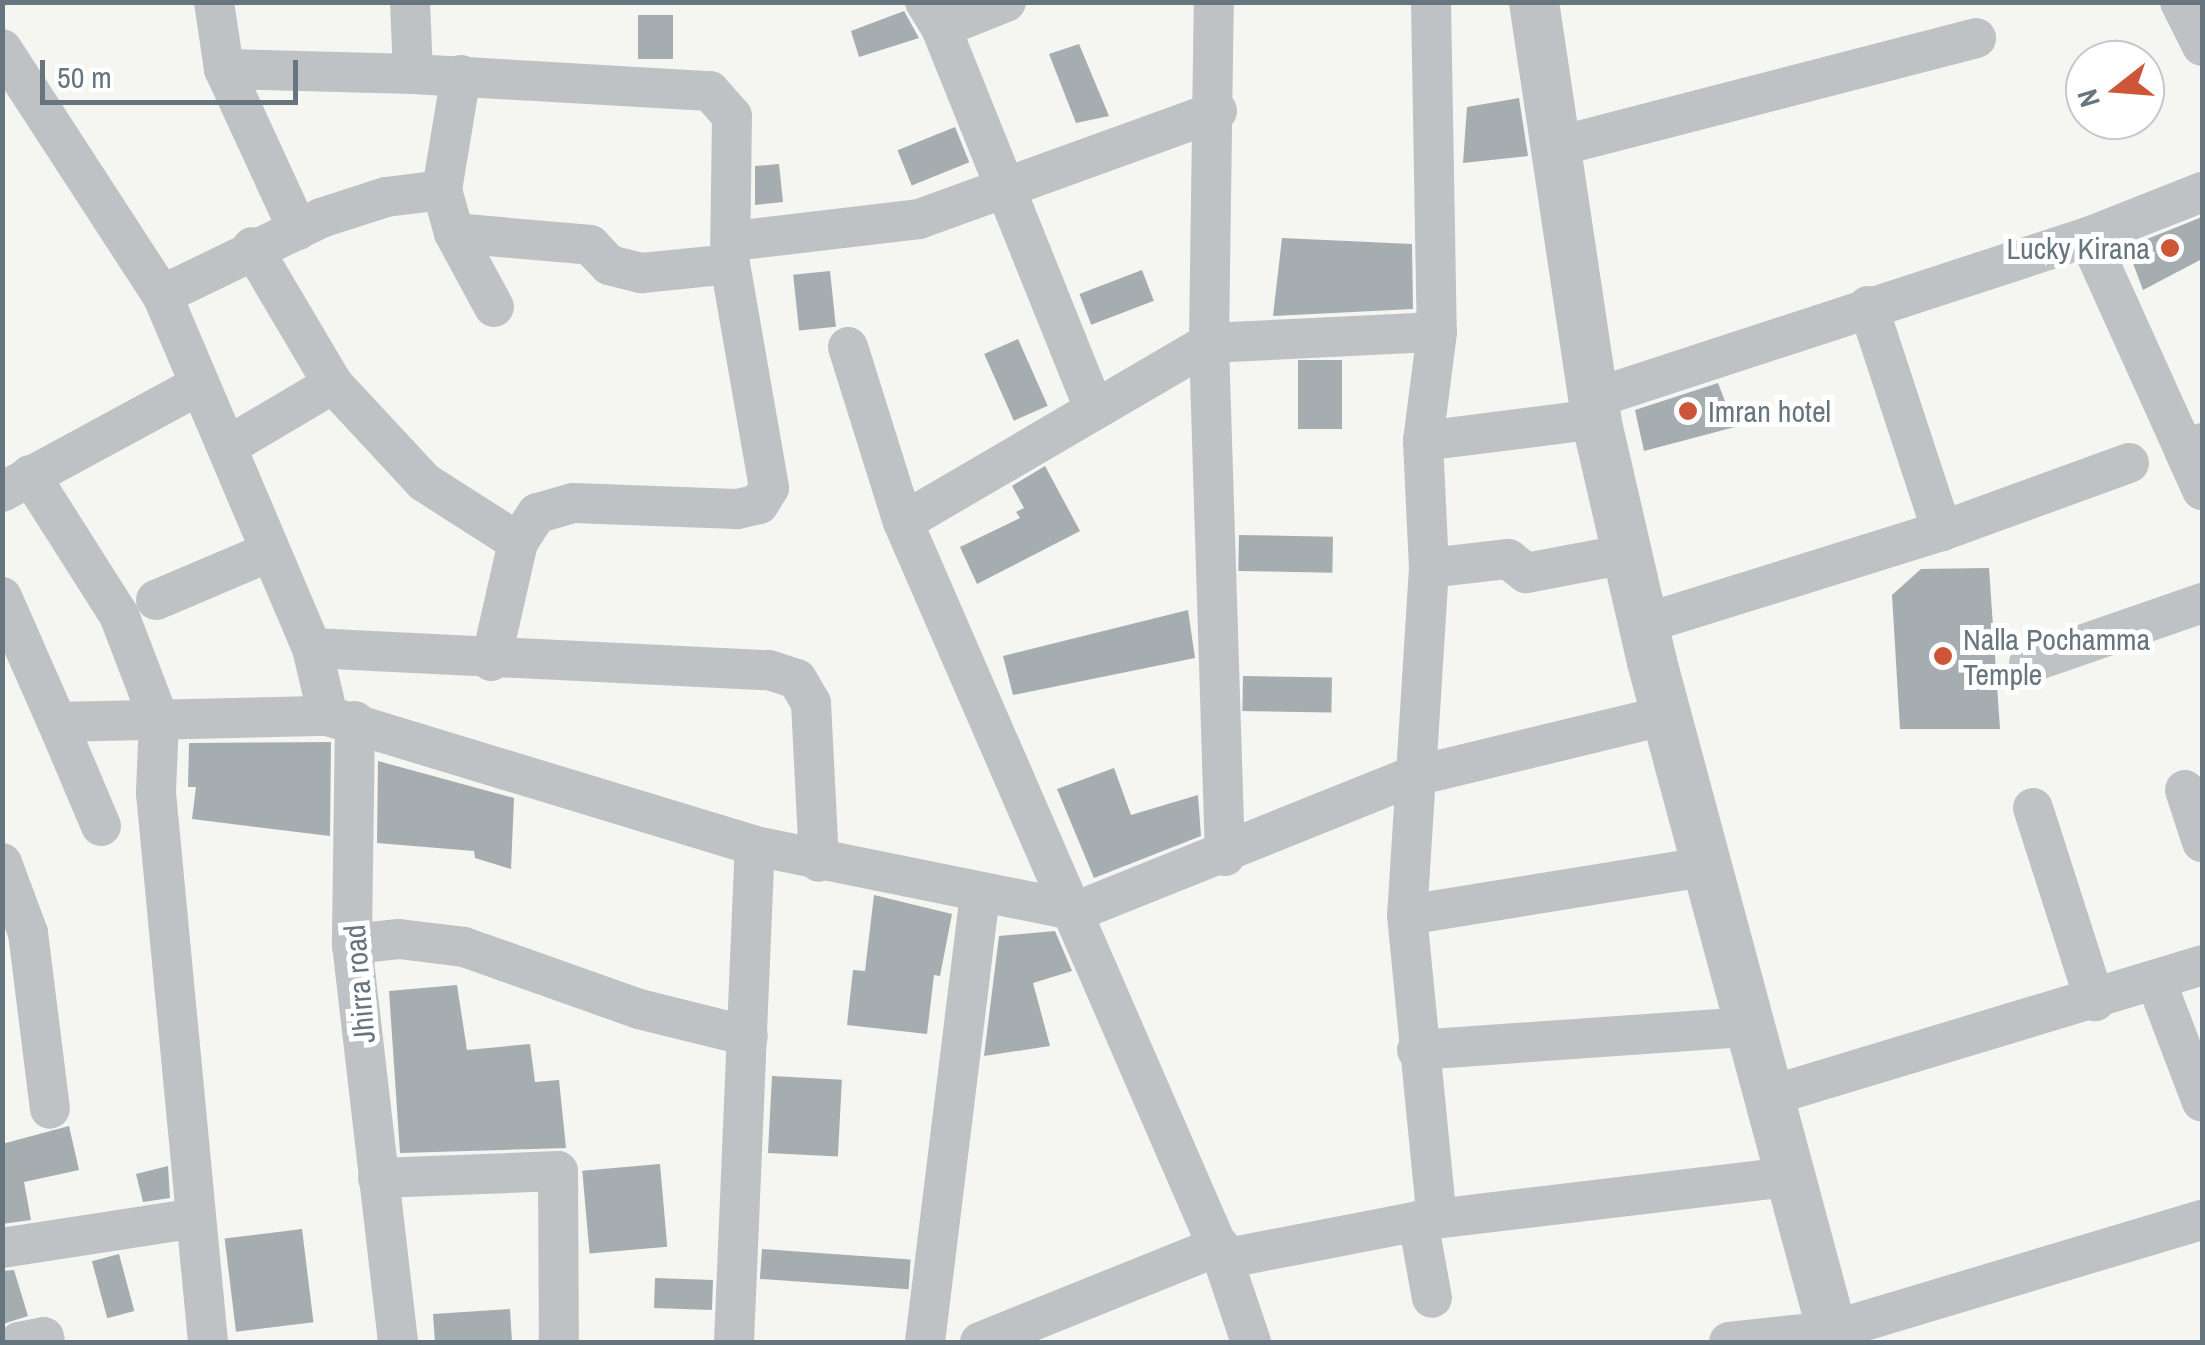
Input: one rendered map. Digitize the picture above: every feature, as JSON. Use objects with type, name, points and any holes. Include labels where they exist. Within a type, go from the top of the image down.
[{"type":"street","points":[[214,2],[224,69],[298,230]]},
{"type":"street","points":[[410,2],[414,74]]},
{"type":"street","points":[[1006,2],[933,15],[1094,409]]},
{"type":"street","points":[[1214,2],[1217,110],[1209,343],[1225,856]]},
{"type":"street","points":[[1431,2],[1437,332],[1423,441],[1429,568],[1411,776],[1407,914],[1432,1298]]},
{"type":"street","points":[[1534,2],[1596,409],[1627,554],[1705,867],[1833,1336]]},
{"type":"street","points":[[2180,2],[2202,46]]},
{"type":"street","points":[[1554,147],[1976,38]]},
{"type":"street","name":"Jhirra road","points":[[2,49],[162,295],[197,386],[228,446],[269,552],[342,719],[352,944],[398,1342]]},
{"type":"street","points":[[224,69],[461,76],[710,90],[724,99],[732,116],[732,253],[770,488],[759,504],[737,509],[573,503],[537,513],[518,542],[491,661]]},
{"type":"street","points":[[461,76],[442,190],[454,233],[494,308]]},
{"type":"street","points":[[454,233],[590,245],[609,265],[642,272],[919,219],[1008,191],[1217,110]]},
{"type":"street","points":[[162,295],[252,247],[386,197],[442,190]]},
{"type":"street","points":[[1423,441],[1596,409],[1868,306],[2088,237],[2202,192]]},
{"type":"street","points":[[2088,237],[2193,446],[2202,490]]},
{"type":"street","points":[[252,247],[333,384],[424,482],[518,542]]},
{"type":"street","points":[[1868,306],[1942,531]]},
{"type":"street","points":[[904,522],[1209,343],[1437,332]]},
{"type":"street","points":[[848,347],[904,522],[1077,912],[1221,1252],[1252,1342]]},
{"type":"street","points":[[228,446],[333,384]]},
{"type":"street","points":[[197,386],[16,484],[118,615],[159,720],[156,792],[208,1342]]},
{"type":"street","points":[[1644,624],[1942,531],[2128,462]]},
{"type":"street","points":[[156,600],[269,552]]},
{"type":"street","points":[[1429,568],[1508,559],[1526,573],[1627,554]]},
{"type":"street","points":[[2,597],[101,826]]},
{"type":"street","points":[[2029,664],[2202,603]]},
{"type":"street","points":[[312,648],[491,661],[769,670],[797,679],[811,703],[819,862]]},
{"type":"street","points":[[57,722],[342,719],[754,846],[1077,912],[1225,856],[1411,776],[1667,715]]},
{"type":"street","points":[[2186,790],[2202,842]]},
{"type":"street","points":[[2033,808],[2095,1001]]},
{"type":"street","points":[[734,1342],[754,846]]},
{"type":"street","points":[[2,862],[28,933],[50,1109]]},
{"type":"street","points":[[1407,914],[1705,867]]},
{"type":"street","points":[[925,1342],[980,895]]},
{"type":"street","points":[[352,944],[399,939],[464,947],[640,1009],[748,1036]]},
{"type":"street","points":[[1770,1096],[2095,1001],[2202,965]]},
{"type":"street","points":[[2156,982],[2202,1102]]},
{"type":"street","points":[[1417,1050],[1748,1027]]},
{"type":"street","points":[[378,1178],[558,1170],[559,1342]]},
{"type":"street","points":[[980,1342],[1221,1252],[1428,1220],[1792,1176]]},
{"type":"street","points":[[2,1248],[196,1218]]},
{"type":"street","points":[[1729,1342],[1833,1336],[2202,1220]]},
{"type":"street","points":[[19,1342],[45,1342]]},
{"type":"building","points":[[904,11],[919,38],[859,57],[851,31]]},
{"type":"building","points":[[638,15],[673,15],[673,59],[638,59]]},
{"type":"building","points":[[1079,44],[1109,116],[1076,123],[1049,54]]},
{"type":"building","points":[[1519,98],[1528,156],[1463,163],[1467,107]]},
{"type":"building","points":[[955,127],[969,162],[912,185],[898,150]]},
{"type":"building","points":[[779,164],[783,202],[755,205],[755,166]]},
{"type":"building","points":[[2202,217],[2202,259],[2143,290],[2127,247]]},
{"type":"building","points":[[1282,238],[1412,244],[1413,309],[1273,316]]},
{"type":"building","points":[[1142,270],[1154,301],[1091,325],[1079,294]]},
{"type":"building","points":[[830,271],[836,327],[799,331],[793,275]]},
{"type":"building","points":[[1018,339],[1048,406],[1014,421],[984,354]]},
{"type":"building","points":[[1298,360],[1342,360],[1342,429],[1298,429]]},
{"type":"building","points":[[1718,383],[1735,427],[1644,451],[1635,410]]},
{"type":"building","points":[[1045,466],[1080,531],[977,584],[960,547],[1020,518],[1016,512],[1024,508],[1012,486]]},
{"type":"building","points":[[1239,535],[1333,537],[1332,573],[1238,571]]},
{"type":"building","points":[[1989,568],[2000,729],[1900,729],[1892,595],[1921,569]]},
{"type":"building","points":[[1188,610],[1195,658],[1013,695],[1003,656]]},
{"type":"building","points":[[1243,676],[1332,678],[1331,713],[1242,711]]},
{"type":"building","points":[[331,742],[330,836],[192,819],[196,787],[188,787],[189,743]]},
{"type":"building","points":[[378,761],[514,798],[511,869],[475,858],[474,851],[377,843]]},
{"type":"building","points":[[1114,768],[1131,815],[1198,795],[1201,836],[1094,878],[1057,789]]},
{"type":"building","points":[[874,895],[952,914],[940,976],[934,975],[927,1034],[847,1025],[853,970],[865,971]]},
{"type":"building","points":[[1055,931],[1072,971],[1033,983],[1050,1046],[984,1056],[999,936]]},
{"type":"building","points":[[457,985],[467,1050],[530,1044],[535,1082],[559,1080],[566,1148],[400,1153],[389,991]]},
{"type":"building","points":[[772,1076],[842,1080],[838,1157],[768,1153]]},
{"type":"building","points":[[69,1126],[79,1170],[24,1182],[31,1220],[2,1224],[2,1144]]},
{"type":"building","points":[[660,1164],[667,1247],[590,1253],[582,1171]]},
{"type":"building","points":[[168,1166],[170,1198],[143,1202],[136,1174]]},
{"type":"building","points":[[302,1229],[313,1322],[236,1332],[225,1239]]},
{"type":"building","points":[[762,1249],[911,1259],[909,1289],[760,1279]]},
{"type":"building","points":[[119,1254],[134,1311],[107,1318],[92,1261]]},
{"type":"building","points":[[14,1270],[28,1316],[3,1324],[2,1271]]},
{"type":"building","points":[[655,1278],[713,1280],[712,1310],[654,1308]]},
{"type":"building","points":[[510,1309],[512,1342],[435,1342],[433,1314]]},
{"type":"place","name":"Lucky Kirana","points":[[2170,248]]},
{"type":"place","name":"Imran hotel","points":[[1688,411]]},
{"type":"place","name":"Nalla Pochamma Temple","points":[[1943,656]]}]
